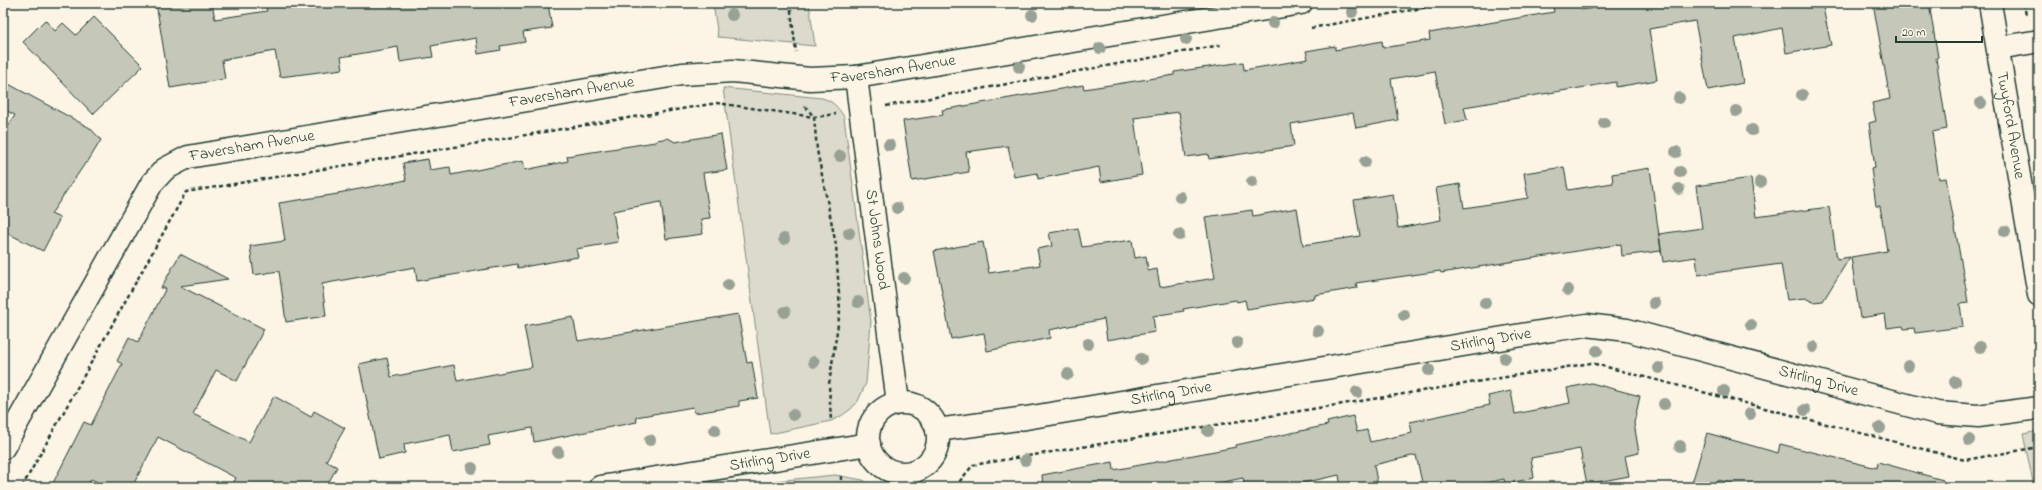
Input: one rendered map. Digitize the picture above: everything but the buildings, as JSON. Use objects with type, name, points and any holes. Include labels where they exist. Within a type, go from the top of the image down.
[{"type":"street","name":"Faversham Avenue","points":[[3,448],[152,183],[165,169],[180,160],[203,153],[682,74],[733,71],[821,80],[856,76],[1301,3]]},
{"type":"street","name":"Twyford Avenue","points":[[1990,3],[2039,295]]},
{"type":"street","points":[[1998,48],[2039,41]]},
{"type":"street","name":"St Johns Wood","points":[[856,76],[898,404]]},
{"type":"street","name":"Stirling Drive","points":[[937,430],[1026,418],[1587,325],[1627,330],[1937,413],[1978,416],[2039,408]]},
{"type":"street","points":[[898,404],[918,406],[933,420],[937,430],[938,441],[935,452],[929,462],[920,468],[911,480],[899,472],[888,469],[879,463],[872,454],[869,444],[868,433],[872,422],[888,406],[898,404]]},
{"type":"street","name":"Stirling Drive","points":[[600,487],[634,484],[869,444]]},
{"type":"path","points":[[790,3],[801,100],[814,117],[817,150],[836,245],[840,311],[829,384],[831,421]]},
{"type":"path","points":[[1310,28],[1450,3]]},
{"type":"path","points":[[22,487],[186,192],[717,104],[814,117],[861,110],[1224,44]]},
{"type":"path","points":[[955,487],[973,465],[1591,363],[1965,460],[2039,447]]},
{"type":"shaded area","points":[[713,3],[809,3],[815,46],[718,37]]},
{"type":"shaded area","points":[[723,88],[822,98],[835,105],[844,117],[871,322],[866,383],[858,401],[851,409],[831,421],[770,434]]},
{"type":"shaded area","points":[[2039,431],[2039,487],[2034,487],[2023,434]]},
{"type":"shaded area","points":[[835,475],[863,480],[873,487],[776,487],[775,481]]}]
